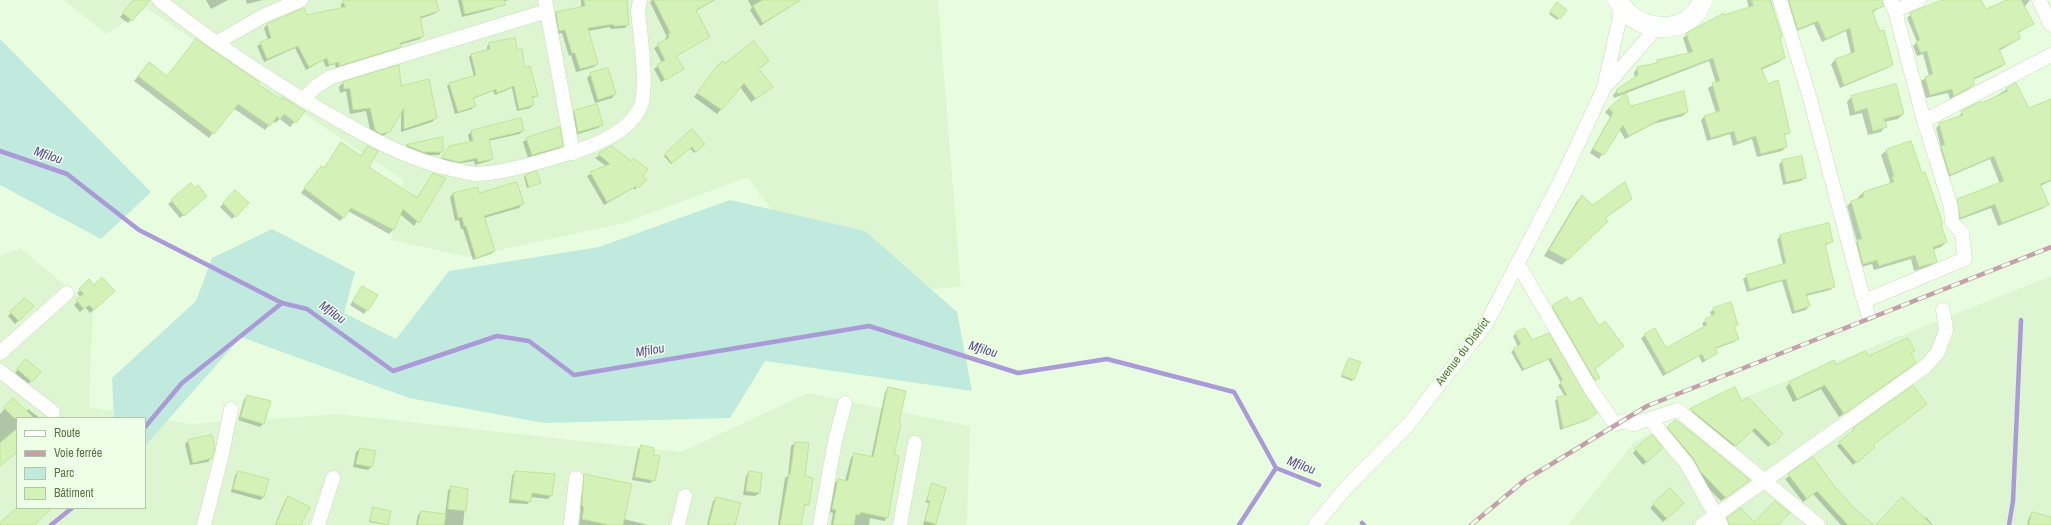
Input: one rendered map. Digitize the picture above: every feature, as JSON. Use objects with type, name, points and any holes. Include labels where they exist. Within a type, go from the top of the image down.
[{"type":"main road","points":[[1620,4],[1637,22],[1657,27],[1670,26],[1682,22],[1693,14],[1703,1]]},
{"type":"street","points":[[159,0],[216,43],[303,100],[381,145],[419,161],[475,174],[507,170],[573,153],[621,130],[632,120],[641,104],[642,72],[638,11],[640,0]]},
{"type":"street","points":[[216,43],[265,15],[301,0]]},
{"type":"street","points":[[1780,0],[1809,95],[1866,307],[1965,259],[1962,233],[1952,222],[1951,207],[1924,121],[1892,6],[1919,0]]},
{"type":"street","points":[[2039,0],[2051,25]]},
{"type":"street","name":"Avenue du District","points":[[1604,88],[1620,4]]},
{"type":"street","points":[[303,100],[314,87],[331,77],[546,5],[573,153]]},
{"type":"street","name":"Avenue du District","points":[[1315,525],[1345,488],[1408,425],[1486,324],[1518,264],[1604,88],[1657,27]]},
{"type":"street","points":[[1924,121],[2051,55]]},
{"type":"street","points":[[1518,264],[1592,391],[1615,424],[1625,421],[1634,424],[1678,410],[1818,525]]},
{"type":"street","points":[[0,352],[67,293]]},
{"type":"street","points":[[1702,525],[1719,520],[1764,480],[1926,366],[1938,352],[1946,330],[1943,310]]},
{"type":"street","points":[[0,371],[54,412]]},
{"type":"street","points":[[820,525],[832,455],[845,403]]},
{"type":"street","points":[[204,525],[222,454],[231,409]]},
{"type":"street","points":[[1650,419],[1687,464],[1719,520]]},
{"type":"street","points":[[900,525],[915,443]]},
{"type":"street","points":[[318,525],[333,478]]},
{"type":"street","points":[[571,525],[576,478]]},
{"type":"street","points":[[678,525],[685,496]]},
{"type":"shaded area","points":[[64,0],[938,0],[961,287],[831,295],[748,177],[624,223],[468,257],[391,240],[403,180],[146,8],[106,34]]},
{"type":"shaded area","points":[[20,248],[93,308],[89,407],[191,424],[339,414],[681,452],[808,393],[970,426],[967,525],[0,525],[0,256]]},
{"type":"shaded area","points":[[2051,276],[2051,525],[1568,525],[1635,441]]},
{"type":"green space","points":[[0,39],[151,192],[101,239],[0,185]]},
{"type":"green space","points":[[730,200],[865,231],[957,312],[972,391],[765,361],[730,418],[544,423],[409,398],[241,337],[146,445],[146,417],[114,417],[112,378],[196,301],[212,258],[272,229],[355,272],[344,313],[396,339],[449,271],[599,247]]},
{"type":"building","points":[[134,0],[150,0],[132,21],[123,13]]},
{"type":"building","points":[[343,0],[436,0],[439,11],[420,17],[424,36],[400,43],[401,47],[339,66],[339,62],[329,65],[327,58],[309,67],[298,46],[267,59],[260,42],[271,38],[267,24],[304,8],[307,15],[345,7]]},
{"type":"building","points":[[462,0],[504,0],[505,5],[465,14]]},
{"type":"building","points":[[584,0],[627,0],[629,25],[614,26],[613,24],[588,28],[598,64],[580,69],[575,53],[572,53],[565,30],[559,31],[556,12],[585,6]]},
{"type":"building","points":[[654,0],[714,0],[696,10],[710,37],[676,56],[684,69],[665,80],[657,65],[665,60],[657,44],[669,38],[668,34],[670,33]]},
{"type":"building","points":[[763,0],[801,0],[763,23],[753,6]]},
{"type":"building","points":[[1752,0],[1770,0],[1782,36],[1780,36],[1785,58],[1761,68],[1768,84],[1778,80],[1790,133],[1784,134],[1787,147],[1761,154],[1756,136],[1737,142],[1734,131],[1711,138],[1704,116],[1720,111],[1712,83],[1720,81],[1713,58],[1618,94],[1616,90],[1638,75],[1637,67],[1657,63],[1657,60],[1693,52],[1686,33],[1724,13],[1724,15],[1753,6]]},
{"type":"building","points":[[1789,0],[1882,0],[1884,6],[1872,11],[1880,31],[1884,30],[1893,65],[1844,85],[1835,59],[1855,52],[1850,28],[1826,39],[1818,21],[1798,29]]},
{"type":"building","points":[[1943,0],[1981,0],[1986,9],[2007,0],[2021,0],[2034,24],[2018,32],[2021,38],[1999,49],[2005,64],[1974,78],[1974,85],[1954,96],[1952,89],[1930,95],[1925,77],[1933,74],[1927,51],[1921,53],[1916,42],[1920,40],[1910,13]]},
{"type":"building","points":[[1557,2],[1567,10],[1560,19],[1550,12]]},
{"type":"building","points":[[515,38],[517,50],[522,49],[525,68],[530,66],[538,96],[532,97],[534,105],[519,109],[514,86],[497,93],[496,89],[473,98],[476,106],[458,112],[449,83],[476,75],[471,54],[490,49],[489,43]]},
{"type":"building","points":[[196,39],[259,82],[258,84],[282,100],[282,97],[305,111],[296,123],[284,114],[280,119],[277,116],[270,126],[238,104],[214,134],[138,76],[149,62],[167,76]]},
{"type":"building","points":[[754,41],[769,61],[759,69],[773,87],[756,99],[744,83],[722,110],[697,93],[717,66],[723,61],[725,63]]},
{"type":"building","points":[[399,65],[401,86],[429,79],[437,118],[404,129],[404,108],[390,132],[381,134],[375,130],[370,108],[353,110],[350,88],[344,89],[343,82]]},
{"type":"building","points":[[608,68],[616,94],[598,100],[590,73]]},
{"type":"building","points":[[2016,83],[2029,108],[2051,99],[2051,180],[2040,184],[2049,205],[2002,223],[1995,204],[1960,218],[1957,199],[2004,181],[1994,156],[1950,175],[1941,146],[1945,145],[1939,123],[1963,115],[1961,111],[1981,101],[1982,103],[2008,91],[2006,89]]},
{"type":"building","points":[[1896,84],[1904,114],[1884,119],[1887,127],[1873,131],[1867,108],[1855,112],[1851,96]]},
{"type":"building","points":[[1684,91],[1688,112],[1659,120],[1629,136],[1623,125],[1604,155],[1593,149],[1613,113],[1609,108],[1626,93],[1630,106]]},
{"type":"building","points":[[597,104],[603,125],[578,132],[574,111]]},
{"type":"building","points":[[521,118],[524,131],[489,139],[493,159],[478,162],[477,158],[459,162],[442,158],[449,146],[473,141],[471,131]]},
{"type":"building","points":[[560,127],[563,146],[532,155],[526,138]]},
{"type":"building","points":[[692,129],[705,144],[696,152],[692,147],[672,163],[665,154]]},
{"type":"building","points":[[443,137],[443,152],[423,152],[406,145]]},
{"type":"building","points":[[1911,141],[1922,173],[1925,172],[1943,224],[1941,225],[1947,242],[1933,247],[1937,262],[1919,267],[1915,255],[1879,266],[1877,260],[1863,264],[1857,240],[1862,239],[1851,201],[1864,197],[1863,192],[1894,182],[1892,177],[1894,176],[1886,150]]},
{"type":"building","points":[[341,142],[361,156],[367,146],[378,151],[369,167],[417,198],[433,173],[446,178],[419,223],[403,209],[394,230],[351,208],[344,218],[304,188],[321,166],[324,168]]},
{"type":"building","points":[[612,146],[631,161],[633,158],[648,169],[643,176],[647,179],[639,188],[637,186],[607,202],[590,172],[610,164],[598,154]]},
{"type":"building","points":[[1802,156],[1806,178],[1786,182],[1782,160]]},
{"type":"building","points":[[537,171],[541,183],[529,187],[525,175]]},
{"type":"building","points":[[517,182],[524,204],[484,216],[495,251],[476,258],[462,217],[458,218],[453,193],[478,187],[479,193]]},
{"type":"building","points":[[1625,182],[1632,199],[1605,218],[1608,221],[1568,260],[1549,250],[1582,195],[1592,205]]},
{"type":"building","points":[[191,183],[195,188],[198,185],[207,196],[184,216],[171,200]]},
{"type":"building","points":[[235,190],[249,203],[236,217],[223,203]]},
{"type":"building","points":[[1829,223],[1833,242],[1825,244],[1835,287],[1806,294],[1810,306],[1795,311],[1786,279],[1750,289],[1746,275],[1786,263],[1780,235]]},
{"type":"building","points":[[102,277],[115,291],[94,310],[89,305],[84,309],[76,300],[84,294],[79,289],[89,279],[94,285]]},
{"type":"building","points":[[362,286],[378,295],[368,311],[353,302]]},
{"type":"building","points":[[1567,297],[1571,303],[1581,297],[1599,326],[1605,321],[1624,346],[1595,369],[1600,378],[1595,380],[1552,306]]},
{"type":"building","points":[[25,298],[34,306],[19,321],[10,312]]},
{"type":"building","points":[[1731,302],[1738,325],[1734,326],[1739,339],[1715,348],[1718,353],[1705,360],[1702,354],[1666,373],[1644,334],[1655,328],[1666,348],[1707,325],[1705,319],[1715,314],[1713,308]]},
{"type":"building","points":[[1525,328],[1532,340],[1549,333],[1597,413],[1589,419],[1563,428],[1557,397],[1567,395],[1560,382],[1563,380],[1551,358],[1524,369],[1513,349],[1521,344],[1515,333]]},
{"type":"building","points":[[1908,338],[1915,351],[1911,353],[1916,363],[1844,414],[1825,385],[1797,399],[1789,382],[1834,360],[1836,365],[1865,351],[1868,356]]},
{"type":"building","points":[[1349,358],[1361,362],[1354,380],[1342,375]]},
{"type":"building","points":[[26,359],[41,372],[32,382],[17,369]]},
{"type":"building","points":[[1913,386],[1927,404],[1873,445],[1875,447],[1857,463],[1839,442],[1855,429],[1853,428]]},
{"type":"building","points":[[888,387],[906,391],[894,455],[899,456],[888,518],[860,512],[860,515],[856,514],[854,525],[833,525],[836,510],[832,509],[838,479],[848,481],[854,453],[873,457]]},
{"type":"building","points":[[1735,387],[1742,401],[1749,398],[1783,434],[1772,445],[1755,428],[1736,446],[1690,409]]},
{"type":"building","points":[[247,395],[271,401],[264,424],[241,417]]},
{"type":"building","points":[[13,398],[33,417],[14,418],[4,408]]},
{"type":"building","points":[[1676,420],[1750,480],[1726,498],[1701,472],[1694,459],[1667,427]]},
{"type":"building","points":[[16,430],[16,453],[0,466],[0,443]]},
{"type":"building","points":[[212,435],[215,448],[212,458],[193,463],[188,440]]},
{"type":"building","points":[[1652,435],[1663,448],[1647,462],[1635,449]]},
{"type":"building","points":[[795,442],[809,443],[805,476],[813,478],[809,505],[805,504],[801,525],[780,525],[790,474]]},
{"type":"building","points":[[641,445],[654,448],[653,455],[660,456],[655,481],[635,477]]},
{"type":"building","points":[[360,448],[376,451],[372,467],[356,464]]},
{"type":"building","points":[[1813,457],[1835,487],[1855,509],[1874,525],[1848,525],[1817,491],[1807,499],[1788,474]]},
{"type":"building","points":[[238,471],[269,479],[264,497],[233,489]]},
{"type":"building","points":[[515,471],[555,474],[552,496],[532,493],[531,502],[511,499]]},
{"type":"building","points":[[749,471],[762,473],[760,493],[746,491]]},
{"type":"building","points":[[584,474],[632,484],[623,525],[609,525],[582,519],[584,507],[582,506]]},
{"type":"building","points":[[932,483],[946,488],[936,524],[925,521],[930,501],[927,500]]},
{"type":"building","points":[[451,486],[468,489],[466,511],[448,509]]},
{"type":"building","points":[[1670,488],[1684,503],[1667,519],[1653,504]]},
{"type":"building","points":[[288,496],[310,507],[301,525],[276,525]]},
{"type":"building","points":[[716,497],[741,503],[735,525],[709,525]]},
{"type":"building","points":[[1902,497],[1932,525],[1876,525]]},
{"type":"building","points":[[1775,501],[1790,513],[1778,525],[1729,525],[1727,518],[1741,508],[1754,522]]},
{"type":"building","points":[[373,507],[391,511],[388,525],[370,521]]},
{"type":"building","points":[[16,509],[51,509],[34,525],[0,525],[0,523]]},
{"type":"building","points":[[421,511],[446,514],[444,525],[418,525]]},
{"type":"building","points":[[2032,512],[2051,517],[2051,525],[2029,525]]},
{"type":"waterway","name":"Mfilou","points":[[0,151],[67,174],[139,230],[282,303],[307,309],[393,371],[497,336],[529,341],[574,375],[869,326],[1018,373],[1107,359],[1234,392],[1276,468],[1319,485]]},
{"type":"waterway","points":[[146,426],[182,383],[282,303]]},
{"type":"waterway","points":[[2009,525],[2013,501],[2021,320]]},
{"type":"waterway","points":[[1239,525],[1276,468]]},
{"type":"waterway","points":[[51,525],[71,509]]},
{"type":"railway","points":[[1471,525],[1525,480],[1647,406],[2051,247]]}]
